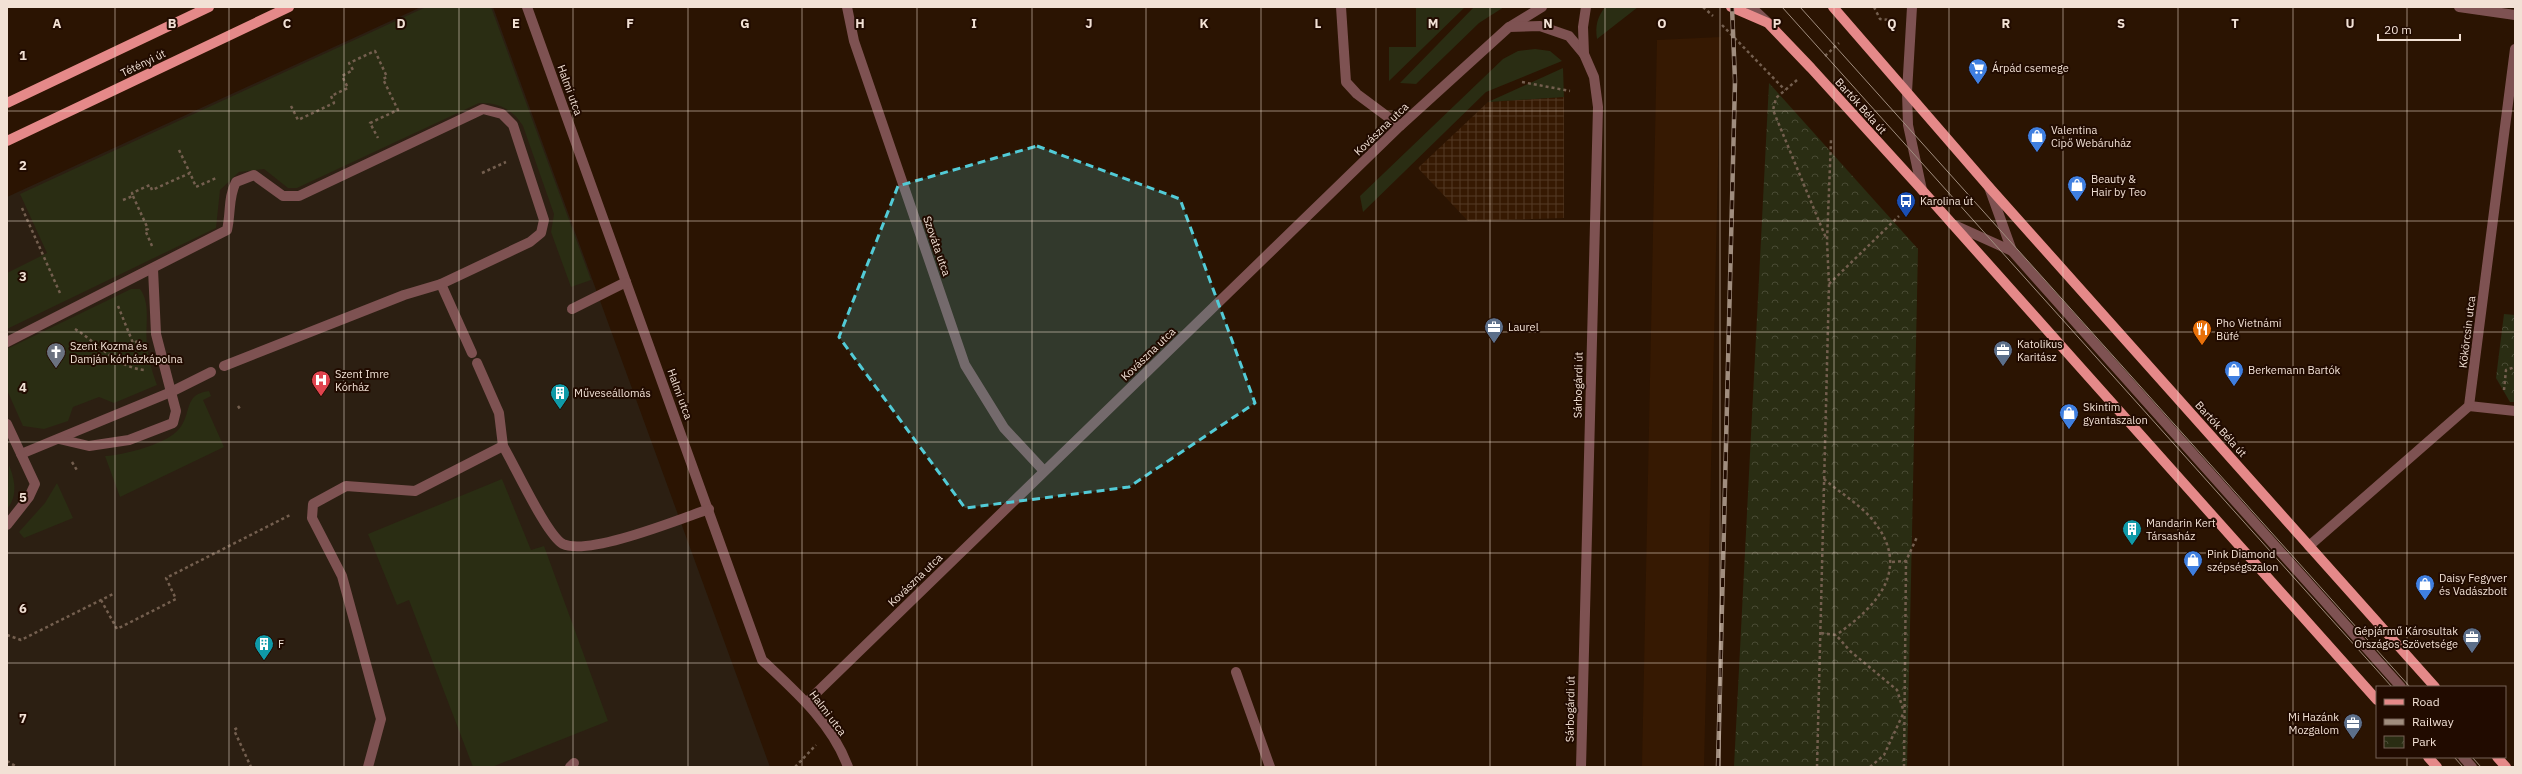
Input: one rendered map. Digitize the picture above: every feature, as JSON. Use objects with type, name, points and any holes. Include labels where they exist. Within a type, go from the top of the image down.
[{"type":"main road","name":"Tétényi út","points":[[7,103],[209,7]]},
{"type":"main road","name":"Tétényi út","points":[[7,141],[289,7]]},
{"type":"main road","points":[[1731,7],[1768,23]]},
{"type":"main road","name":"Bartók Béla út","points":[[1833,7],[1989,187],[2434,686]]},
{"type":"main road","name":"Bartók Béla út","points":[[1768,23],[1922,190],[2376,699]]},
{"type":"main road","points":[[2429,758],[2437,767]]},
{"type":"main road","points":[[2499,758],[2506,767]]},
{"type":"street","name":"Halmi utca","points":[[527,7],[709,509],[762,660],[807,702],[829,731],[843,754],[848,767]]},
{"type":"street","name":"Szováta utca","points":[[847,7],[854,41],[965,365],[1004,428],[1044,471]]},
{"type":"street","points":[[1340,7],[1346,82],[1357,94],[1400,126]]},
{"type":"street","name":"Kovászna utca","points":[[807,702],[1400,126],[1509,27],[1542,7]]},
{"type":"street","name":"Sárbogárdi út","points":[[1581,767],[1598,107],[1594,77],[1584,54],[1583,27],[1586,7]]},
{"type":"street","name":"Bartók Béla út","points":[[1751,7],[1768,23]]},
{"type":"street","points":[[1912,7],[1907,92],[1908,125],[1922,190]]},
{"type":"street","points":[[2459,7],[2515,15]]},
{"type":"street","points":[[1509,27],[1540,26],[1569,36],[1584,54]]},
{"type":"street","name":"Kökörcsin utca","points":[[2469,406],[2515,50]]},
{"type":"street","points":[[7,342],[68,310],[157,267],[227,230],[231,211],[230,194],[236,182],[254,175],[283,196],[299,196],[483,109],[502,114],[513,125],[544,220],[541,233],[530,242],[441,284],[404,294],[224,366]]},
{"type":"street","name":"Bartók Béla út","points":[[1989,187],[2012,251],[2400,686]]},
{"type":"street","name":"Bartók Béla út","points":[[1952,224],[2012,251]]},
{"type":"street","points":[[59,439],[89,446],[129,440],[173,423],[176,411],[164,370],[156,334],[157,267]]},
{"type":"street","points":[[572,309],[626,282]]},
{"type":"street","points":[[441,284],[472,353]]},
{"type":"street","points":[[477,363],[499,413],[503,446],[550,532],[563,544],[579,546],[602,544],[709,509]]},
{"type":"street","points":[[21,454],[171,392],[211,372]]},
{"type":"street","points":[[2309,546],[2469,406],[2515,411]]},
{"type":"street","points":[[7,424],[35,484],[29,497],[7,525]]},
{"type":"street","points":[[368,767],[381,719],[342,576],[312,518],[313,504],[346,486],[414,491],[503,446]]},
{"type":"street","points":[[1236,672],[1270,767]]},
{"type":"street","points":[[2464,758],[2472,767]]},
{"type":"path","points":[[1703,7],[1714,18]]},
{"type":"path","points":[[1874,7],[1880,19],[1889,20]]},
{"type":"path","points":[[1720,23],[1785,90],[1776,98],[1773,110],[1827,240]]},
{"type":"path","points":[[291,106],[298,120],[334,103],[331,96],[348,88],[342,76],[353,70],[349,63],[375,51],[387,77],[383,79],[398,110],[370,123],[385,155]]},
{"type":"path","points":[[1522,82],[1570,91]]},
{"type":"path","points":[[1817,767],[1829,285],[1827,240],[1831,140]]},
{"type":"path","points":[[179,150],[196,187],[231,171],[236,182]]},
{"type":"path","points":[[482,173],[523,154]]},
{"type":"path","points":[[157,267],[132,193],[150,185],[152,190],[190,173]]},
{"type":"path","points":[[123,200],[133,196]]},
{"type":"path","points":[[22,208],[68,310]]},
{"type":"path","points":[[1829,285],[1899,216]]},
{"type":"path","points":[[110,290],[133,343],[156,334]]},
{"type":"path","points":[[54,317],[90,338],[120,363],[143,370],[164,370]]},
{"type":"path","points":[[2504,391],[2506,370],[2515,367]]},
{"type":"path","points":[[1824,479],[1871,518],[1888,545],[1892,562],[1878,598],[1853,623],[1836,635]]},
{"type":"path","points":[[101,600],[117,630],[176,599],[166,578],[313,504]]},
{"type":"path","points":[[1904,767],[1906,561],[1917,537]]},
{"type":"path","points":[[1892,562],[1906,561]]},
{"type":"path","points":[[7,635],[21,640],[115,593]]},
{"type":"path","points":[[1821,632],[1836,635],[1850,651],[1897,690],[1904,713],[1884,755],[1870,767]]},
{"type":"path","points":[[237,728],[234,730],[251,767]]},
{"type":"path","points":[[795,767],[829,731]]},
{"type":"path","points":[[7,761],[17,767]]},
{"type":"highlighted area","points":[[1037,146],[1180,199],[1255,403],[1129,487],[965,508],[839,337],[898,186]]},
{"type":"shaded area","name":"Szent Imre Kórház","points":[[421,7],[493,7],[770,767],[7,767],[7,197]]},
{"type":"shaded area","points":[[1721,37],[1704,767],[1642,767],[1657,40]]},
{"type":"shaded area","points":[[1564,97],[1564,218],[1468,221],[1418,168],[1488,102]]},
{"type":"green space","points":[[426,7],[491,7],[591,280],[571,287],[551,232],[554,214],[523,126],[510,111],[505,108],[493,104],[479,103],[297,188],[288,188],[264,169],[239,172],[220,190],[216,228],[7,329],[7,273],[47,253],[20,194]]},
{"type":"green space","points":[[1389,7],[1465,7],[1389,81],[1389,47],[1416,47],[1416,8]]},
{"type":"green space","points":[[1474,7],[1504,7],[1479,23],[1416,84],[1400,83]]},
{"type":"green space","points":[[1605,7],[1638,7],[1597,39],[1597,22]]},
{"type":"green space","points":[[1535,49],[1550,51],[1562,61],[1486,92],[1363,212],[1360,196],[1503,59],[1518,51]]},
{"type":"green space","points":[[1563,68],[1564,97],[1488,102]]},
{"type":"green space","points":[[1769,83],[1918,249],[1907,767],[1734,767]]},
{"type":"green space","points":[[131,289],[140,289],[147,308],[148,349],[150,364],[157,385],[114,403],[99,397],[73,407],[68,421],[44,429],[23,426],[7,390],[7,349]]},
{"type":"green space","points":[[2504,314],[2515,315],[2515,402],[2510,402],[2496,378]]},
{"type":"green space","points":[[209,391],[211,396],[203,400],[224,447],[120,497],[105,456],[145,448],[173,434],[183,423],[189,406],[195,396]]},
{"type":"green space","points":[[9,465],[13,476],[14,493],[13,499],[7,509]]},
{"type":"green space","points":[[502,479],[531,550],[544,546],[608,721],[492,767],[473,767],[409,600],[397,605],[368,534]]},
{"type":"green space","points":[[57,483],[73,518],[24,538],[19,532],[45,503]]},
{"type":"tram line","points":[[1782,7],[2391,686]]},
{"type":"tram line","points":[[1800,7],[2409,686]]},
{"type":"tram line","points":[[2455,758],[2463,767]]},
{"type":"tram line","points":[[2473,758],[2481,767]]},
{"type":"railway","points":[[1718,767],[1735,81],[1732,7]]},
{"type":"place","name":"Árpád csemege","points":[[1978,85]]},
{"type":"place","name":"Valentina Cipő Webáruház","points":[[2037,153]]},
{"type":"place","name":"Beauty & Hair by Teo","points":[[2077,202]]},
{"type":"place","name":"Karolina út","points":[[1906,218]]},
{"type":"place","name":"Laurel","points":[[1494,344]]},
{"type":"place","name":"Pho Vietnámi Büfé","points":[[2202,346]]},
{"type":"place","name":"Katolikus Karitász","points":[[2003,367]]},
{"type":"place","name":"Szent Kozma és Damján kórházkápolna","points":[[56,369]]},
{"type":"place","name":"Berkemann Bartók","points":[[2234,387]]},
{"type":"place","name":"Szent Imre Kórház","points":[[321,397]]},
{"type":"place","name":"Műveseállomás","points":[[560,410]]},
{"type":"place","name":"Skintim gyantaszalon","points":[[2069,430]]},
{"type":"place","name":"Mandarin Kert Társasház","points":[[2132,546]]},
{"type":"place","name":"Pink Diamond szépségszalon","points":[[2193,577]]},
{"type":"place","name":"Daisy Fegyver és Vadászbolt","points":[[2425,601]]},
{"type":"place","name":"Gépjármű Károsultak Országos Szövetsége","points":[[2472,654]]},
{"type":"place","name":"F","points":[[264,661]]},
{"type":"place","name":"Mi Hazánk Mozgalom","points":[[2353,740]]}]
